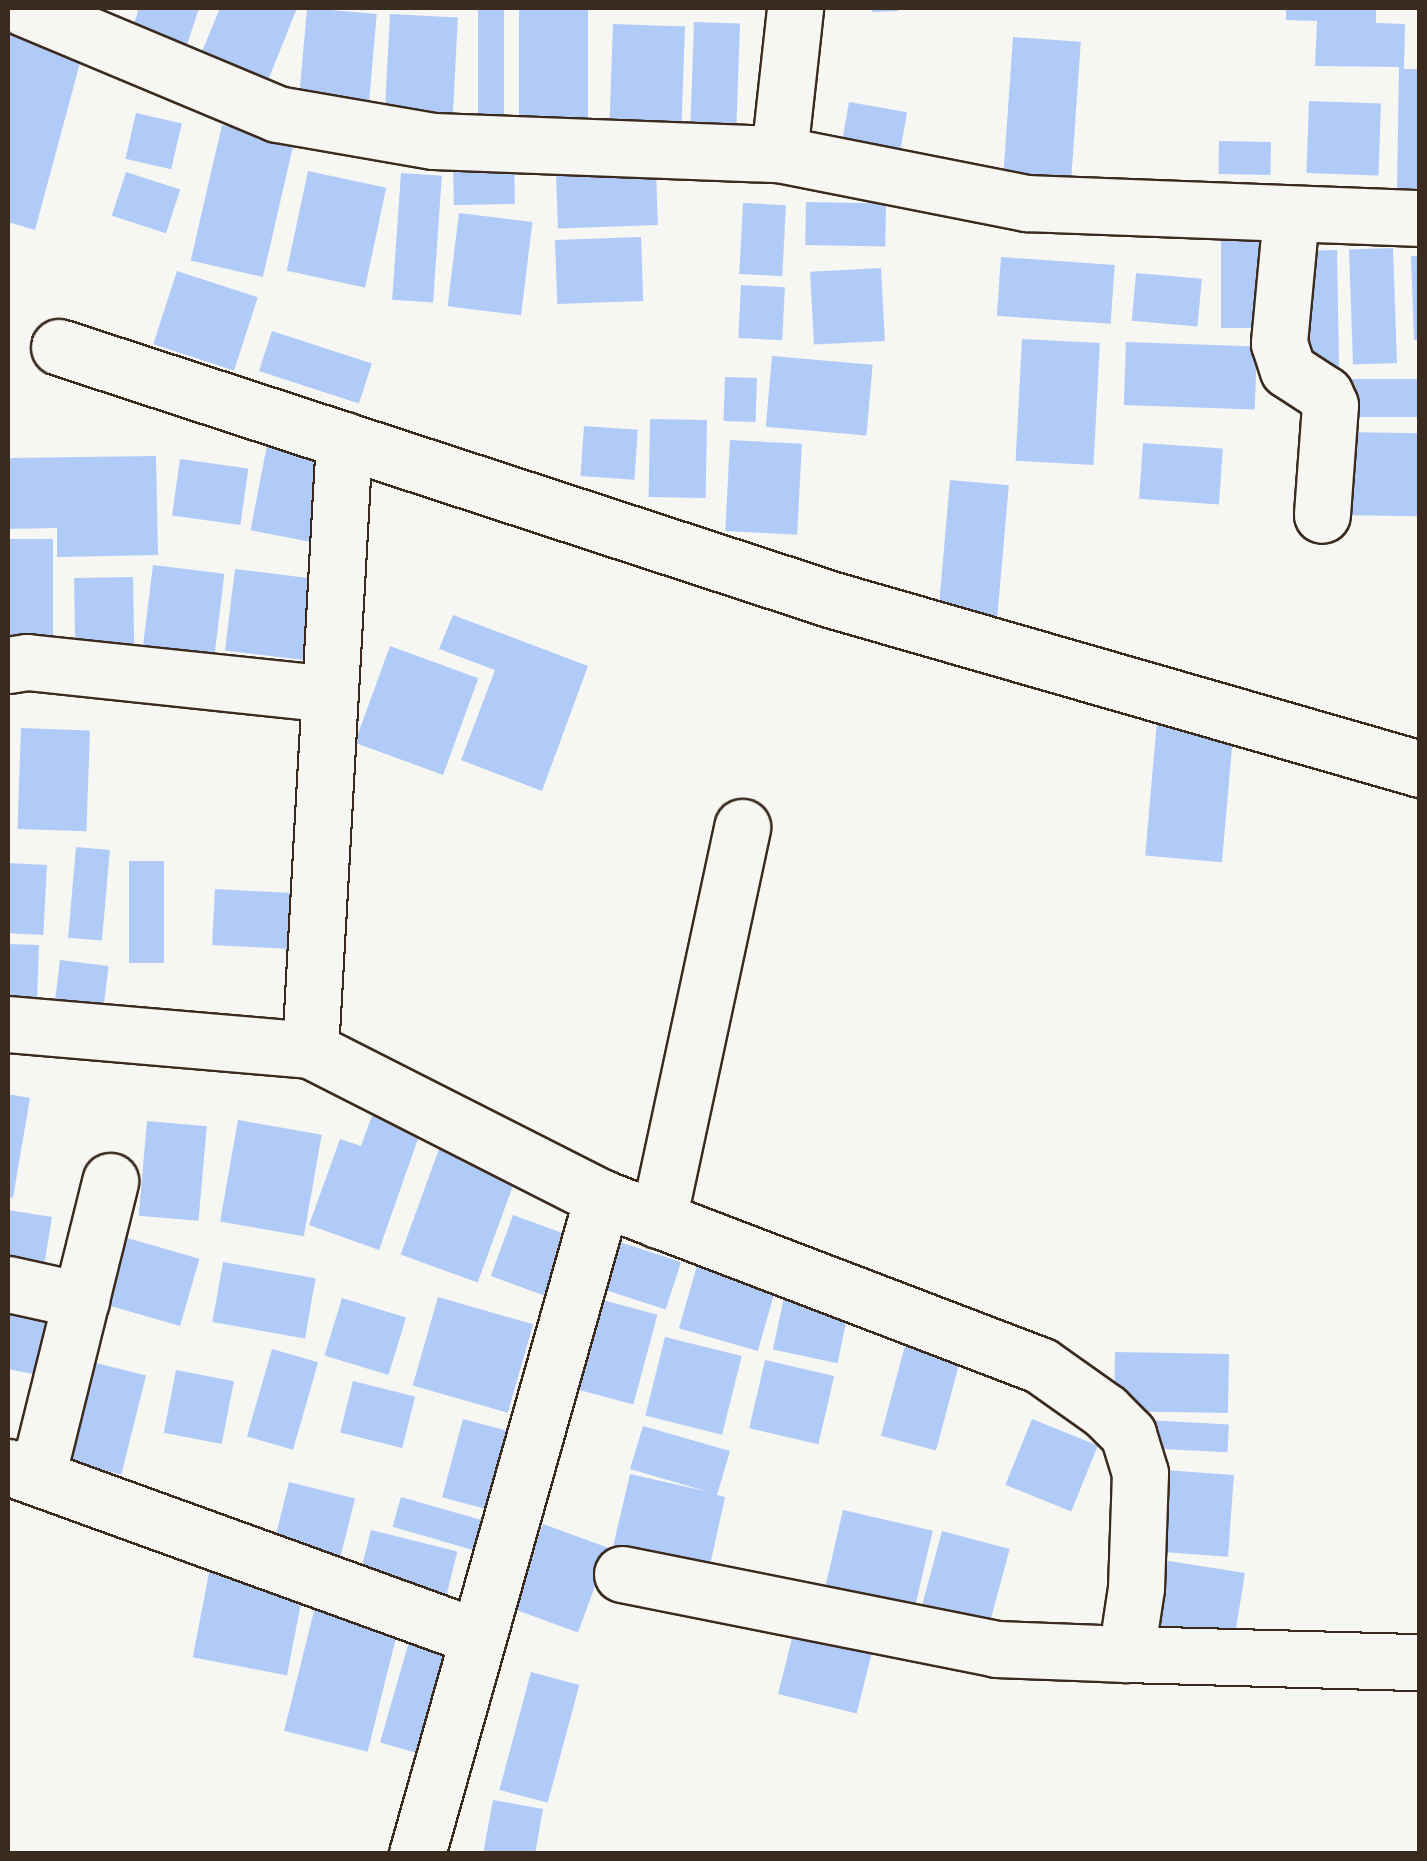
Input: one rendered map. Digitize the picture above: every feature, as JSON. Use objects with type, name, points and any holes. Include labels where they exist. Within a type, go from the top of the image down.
[{"type":"street","points":[[24,8],[277,114],[434,142],[779,154],[1028,203],[1420,218]]},
{"type":"street","points":[[779,154],[795,8]]},
{"type":"street","points":[[1291,216],[1279,343],[1288,370],[1325,394],[1330,405],[1322,515]]},
{"type":"street","points":[[59,347],[833,600],[1420,769]]},
{"type":"street","points":[[310,1050],[344,440]]},
{"type":"street","points":[[8,664],[27,662],[329,694]]},
{"type":"street","points":[[658,1220],[742,827]]},
{"type":"street","points":[[8,1024],[310,1050],[602,1198],[1040,1365],[1105,1412],[1128,1434],[1140,1473],[1136,1588],[1126,1654]]},
{"type":"street","points":[[110,1181],[80,1300],[22,1472],[476,1636]]},
{"type":"street","points":[[417,1854],[602,1198]]},
{"type":"street","points":[[8,1284],[80,1300]]},
{"type":"street","points":[[622,1574],[962,1644],[1126,1654],[1420,1662]]},
{"type":"building","points":[[139,8],[199,8],[184,54],[130,36]]},
{"type":"building","points":[[220,8],[297,8],[263,93],[196,66]]},
{"type":"building","points":[[307,8],[377,14],[369,108],[299,102]]},
{"type":"building","points":[[478,8],[504,8],[504,115],[478,115]]},
{"type":"building","points":[[519,8],[588,8],[588,123],[519,123]]},
{"type":"building","points":[[872,8],[898,8],[898,11],[872,12]]},
{"type":"building","points":[[1286,8],[1376,8],[1376,23],[1405,24],[1404,69],[1420,69],[1420,191],[1397,191],[1399,67],[1315,66],[1317,21],[1286,20]]},
{"type":"building","points":[[390,14],[458,18],[452,125],[384,122]]},
{"type":"building","points":[[694,22],[740,24],[736,131],[690,129]]},
{"type":"building","points":[[613,24],[685,27],[681,131],[609,129]]},
{"type":"building","points":[[8,27],[84,48],[35,230],[8,222]]},
{"type":"building","points":[[1013,37],[1081,42],[1070,190],[1003,186]]},
{"type":"building","points":[[1309,101],[1381,104],[1378,175],[1306,173]]},
{"type":"building","points":[[849,102],[907,112],[899,157],[841,146]]},
{"type":"building","points":[[136,113],[182,124],[171,169],[125,159]]},
{"type":"building","points":[[222,125],[294,142],[263,277],[191,260]]},
{"type":"building","points":[[1219,141],[1271,142],[1270,175],[1218,174]]},
{"type":"building","points":[[514,155],[515,204],[454,205],[453,156]]},
{"type":"building","points":[[308,171],[386,188],[365,287],[287,271]]},
{"type":"building","points":[[656,171],[658,225],[558,228],[556,174]]},
{"type":"building","points":[[126,172],[180,190],[166,233],[112,216]]},
{"type":"building","points":[[401,173],[442,176],[433,303],[392,300]]},
{"type":"building","points":[[806,202],[886,203],[885,246],[805,245]]},
{"type":"building","points":[[743,203],[786,205],[782,276],[739,274]]},
{"type":"building","points":[[459,213],[532,222],[521,315],[448,306]]},
{"type":"building","points":[[641,237],[643,301],[557,304],[555,240]]},
{"type":"building","points":[[1221,238],[1268,238],[1268,328],[1221,328]]},
{"type":"building","points":[[1393,248],[1397,363],[1353,364],[1349,250]]},
{"type":"building","points":[[1337,250],[1339,367],[1299,368],[1297,251]]},
{"type":"building","points":[[1411,256],[1420,256],[1420,340],[1414,340]]},
{"type":"building","points":[[1001,257],[1115,265],[1111,324],[997,316]]},
{"type":"building","points":[[881,268],[885,341],[814,345],[810,272]]},
{"type":"building","points":[[177,271],[258,297],[234,370],[153,344]]},
{"type":"building","points":[[1136,273],[1202,279],[1198,327],[1132,321]]},
{"type":"building","points":[[741,285],[785,287],[782,340],[738,338]]},
{"type":"building","points":[[272,331],[372,363],[359,403],[259,371]]},
{"type":"building","points":[[1022,339],[1100,343],[1094,465],[1016,461]]},
{"type":"building","points":[[1126,342],[1257,347],[1255,410],[1124,405]]},
{"type":"building","points":[[772,356],[873,365],[866,436],[766,427]]},
{"type":"building","points":[[725,377],[757,378],[755,422],[723,421]]},
{"type":"building","points":[[1342,379],[1420,379],[1420,417],[1342,417]]},
{"type":"building","points":[[650,419],[707,420],[706,498],[649,497]]},
{"type":"building","points":[[584,426],[638,430],[634,480],[581,476]]},
{"type":"building","points":[[1342,432],[1420,433],[1419,516],[1341,515]]},
{"type":"building","points":[[269,435],[338,448],[319,544],[250,530]]},
{"type":"building","points":[[730,440],[802,444],[797,535],[725,531]]},
{"type":"building","points":[[1143,443],[1223,449],[1219,504],[1139,499]]},
{"type":"building","points":[[156,456],[158,555],[57,557],[57,528],[8,529],[8,458]]},
{"type":"building","points":[[180,459],[248,469],[240,525],[172,515]]},
{"type":"building","points":[[950,480],[1009,485],[997,620],[938,614]]},
{"type":"building","points":[[8,539],[53,539],[53,652],[8,652]]},
{"type":"building","points":[[153,565],[224,574],[214,658],[143,649]]},
{"type":"building","points":[[235,569],[330,581],[320,662],[225,650]]},
{"type":"building","points":[[133,577],[134,656],[75,657],[74,578]]},
{"type":"building","points":[[453,615],[588,666],[542,791],[461,760],[495,670],[439,649]]},
{"type":"building","points":[[390,646],[478,678],[443,775],[355,743]]},
{"type":"building","points":[[1157,721],[1234,728],[1222,862],[1145,855]]},
{"type":"building","points":[[21,728],[90,730],[86,831],[17,829]]},
{"type":"building","points":[[76,847],[110,850],[102,941],[68,938]]},
{"type":"building","points":[[129,861],[164,861],[164,963],[129,963]]},
{"type":"building","points":[[8,863],[47,865],[43,935],[8,933]]},
{"type":"building","points":[[215,889],[311,894],[308,950],[212,945]]},
{"type":"building","points":[[8,944],[39,945],[37,1008],[8,1007]]},
{"type":"building","points":[[60,960],[109,966],[102,1021],[53,1015]]},
{"type":"building","points":[[8,1094],[30,1098],[13,1198],[8,1197]]},
{"type":"building","points":[[377,1102],[425,1119],[379,1250],[309,1225],[340,1139],[361,1146]]},
{"type":"building","points":[[238,1120],[322,1135],[304,1236],[220,1221]]},
{"type":"building","points":[[147,1121],[207,1126],[198,1221],[139,1216]]},
{"type":"building","points":[[443,1138],[520,1166],[478,1283],[401,1255]]},
{"type":"building","points":[[8,1210],[52,1217],[42,1279],[8,1273]]},
{"type":"building","points":[[513,1215],[571,1236],[549,1297],[491,1276]]},
{"type":"building","points":[[110,1233],[199,1259],[180,1326],[91,1300]]},
{"type":"building","points":[[604,1237],[681,1262],[666,1310],[589,1285]]},
{"type":"building","points":[[223,1262],[316,1278],[305,1338],[212,1322]]},
{"type":"building","points":[[698,1262],[777,1285],[758,1351],[679,1328]]},
{"type":"building","points":[[786,1288],[851,1302],[837,1363],[773,1350]]},
{"type":"building","points":[[584,1295],[657,1315],[633,1405],[560,1385]]},
{"type":"building","points":[[438,1297],[533,1324],[508,1413],[413,1385]]},
{"type":"building","points":[[8,1298],[62,1309],[48,1377],[8,1369]]},
{"type":"building","points":[[342,1298],[406,1318],[389,1375],[324,1355]]},
{"type":"building","points":[[665,1337],[742,1356],[722,1435],[645,1416]]},
{"type":"building","points":[[906,1342],[961,1357],[936,1450],[881,1436]]},
{"type":"building","points":[[272,1349],[318,1362],[293,1450],[247,1436]]},
{"type":"building","points":[[1115,1352],[1229,1354],[1228,1413],[1114,1411]]},
{"type":"building","points":[[80,1359],[146,1375],[121,1474],[55,1458]]},
{"type":"building","points":[[765,1360],[834,1376],[818,1444],[749,1428]]},
{"type":"building","points":[[176,1370],[234,1381],[222,1444],[164,1433]]},
{"type":"building","points":[[353,1381],[415,1396],[402,1448],[340,1432]]},
{"type":"building","points":[[463,1419],[521,1435],[500,1513],[442,1497]]},
{"type":"building","points":[[1032,1419],[1098,1446],[1071,1511],[1005,1485]]},
{"type":"building","points":[[1145,1420],[1229,1424],[1227,1452],[1144,1448]]},
{"type":"building","points":[[643,1426],[730,1451],[717,1495],[725,1497],[709,1570],[613,1547],[630,1474],[709,1492],[630,1469]]},
{"type":"building","points":[[1164,1470],[1234,1475],[1228,1557],[1158,1552]]},
{"type":"building","points":[[289,1482],[355,1498],[340,1559],[274,1542]]},
{"type":"building","points":[[401,1497],[488,1522],[480,1552],[392,1527]]},
{"type":"building","points":[[843,1510],[933,1531],[914,1611],[825,1590]]},
{"type":"building","points":[[543,1524],[609,1548],[578,1633],[512,1609]]},
{"type":"building","points":[[371,1530],[457,1552],[445,1603],[358,1581]]},
{"type":"building","points":[[942,1531],[1010,1549],[987,1634],[919,1616]]},
{"type":"building","points":[[212,1558],[306,1576],[287,1675],[193,1657]]},
{"type":"building","points":[[1156,1559],[1245,1573],[1233,1645],[1145,1631]]},
{"type":"building","points":[[318,1595],[401,1616],[368,1752],[284,1731]]},
{"type":"building","points":[[795,1626],[874,1646],[857,1714],[778,1694]]},
{"type":"building","points":[[412,1631],[462,1645],[430,1757],[380,1743]]},
{"type":"building","points":[[531,1672],[579,1685],[548,1803],[499,1790]]},
{"type":"building","points":[[493,1800],[543,1809],[535,1854],[483,1854]]}]
